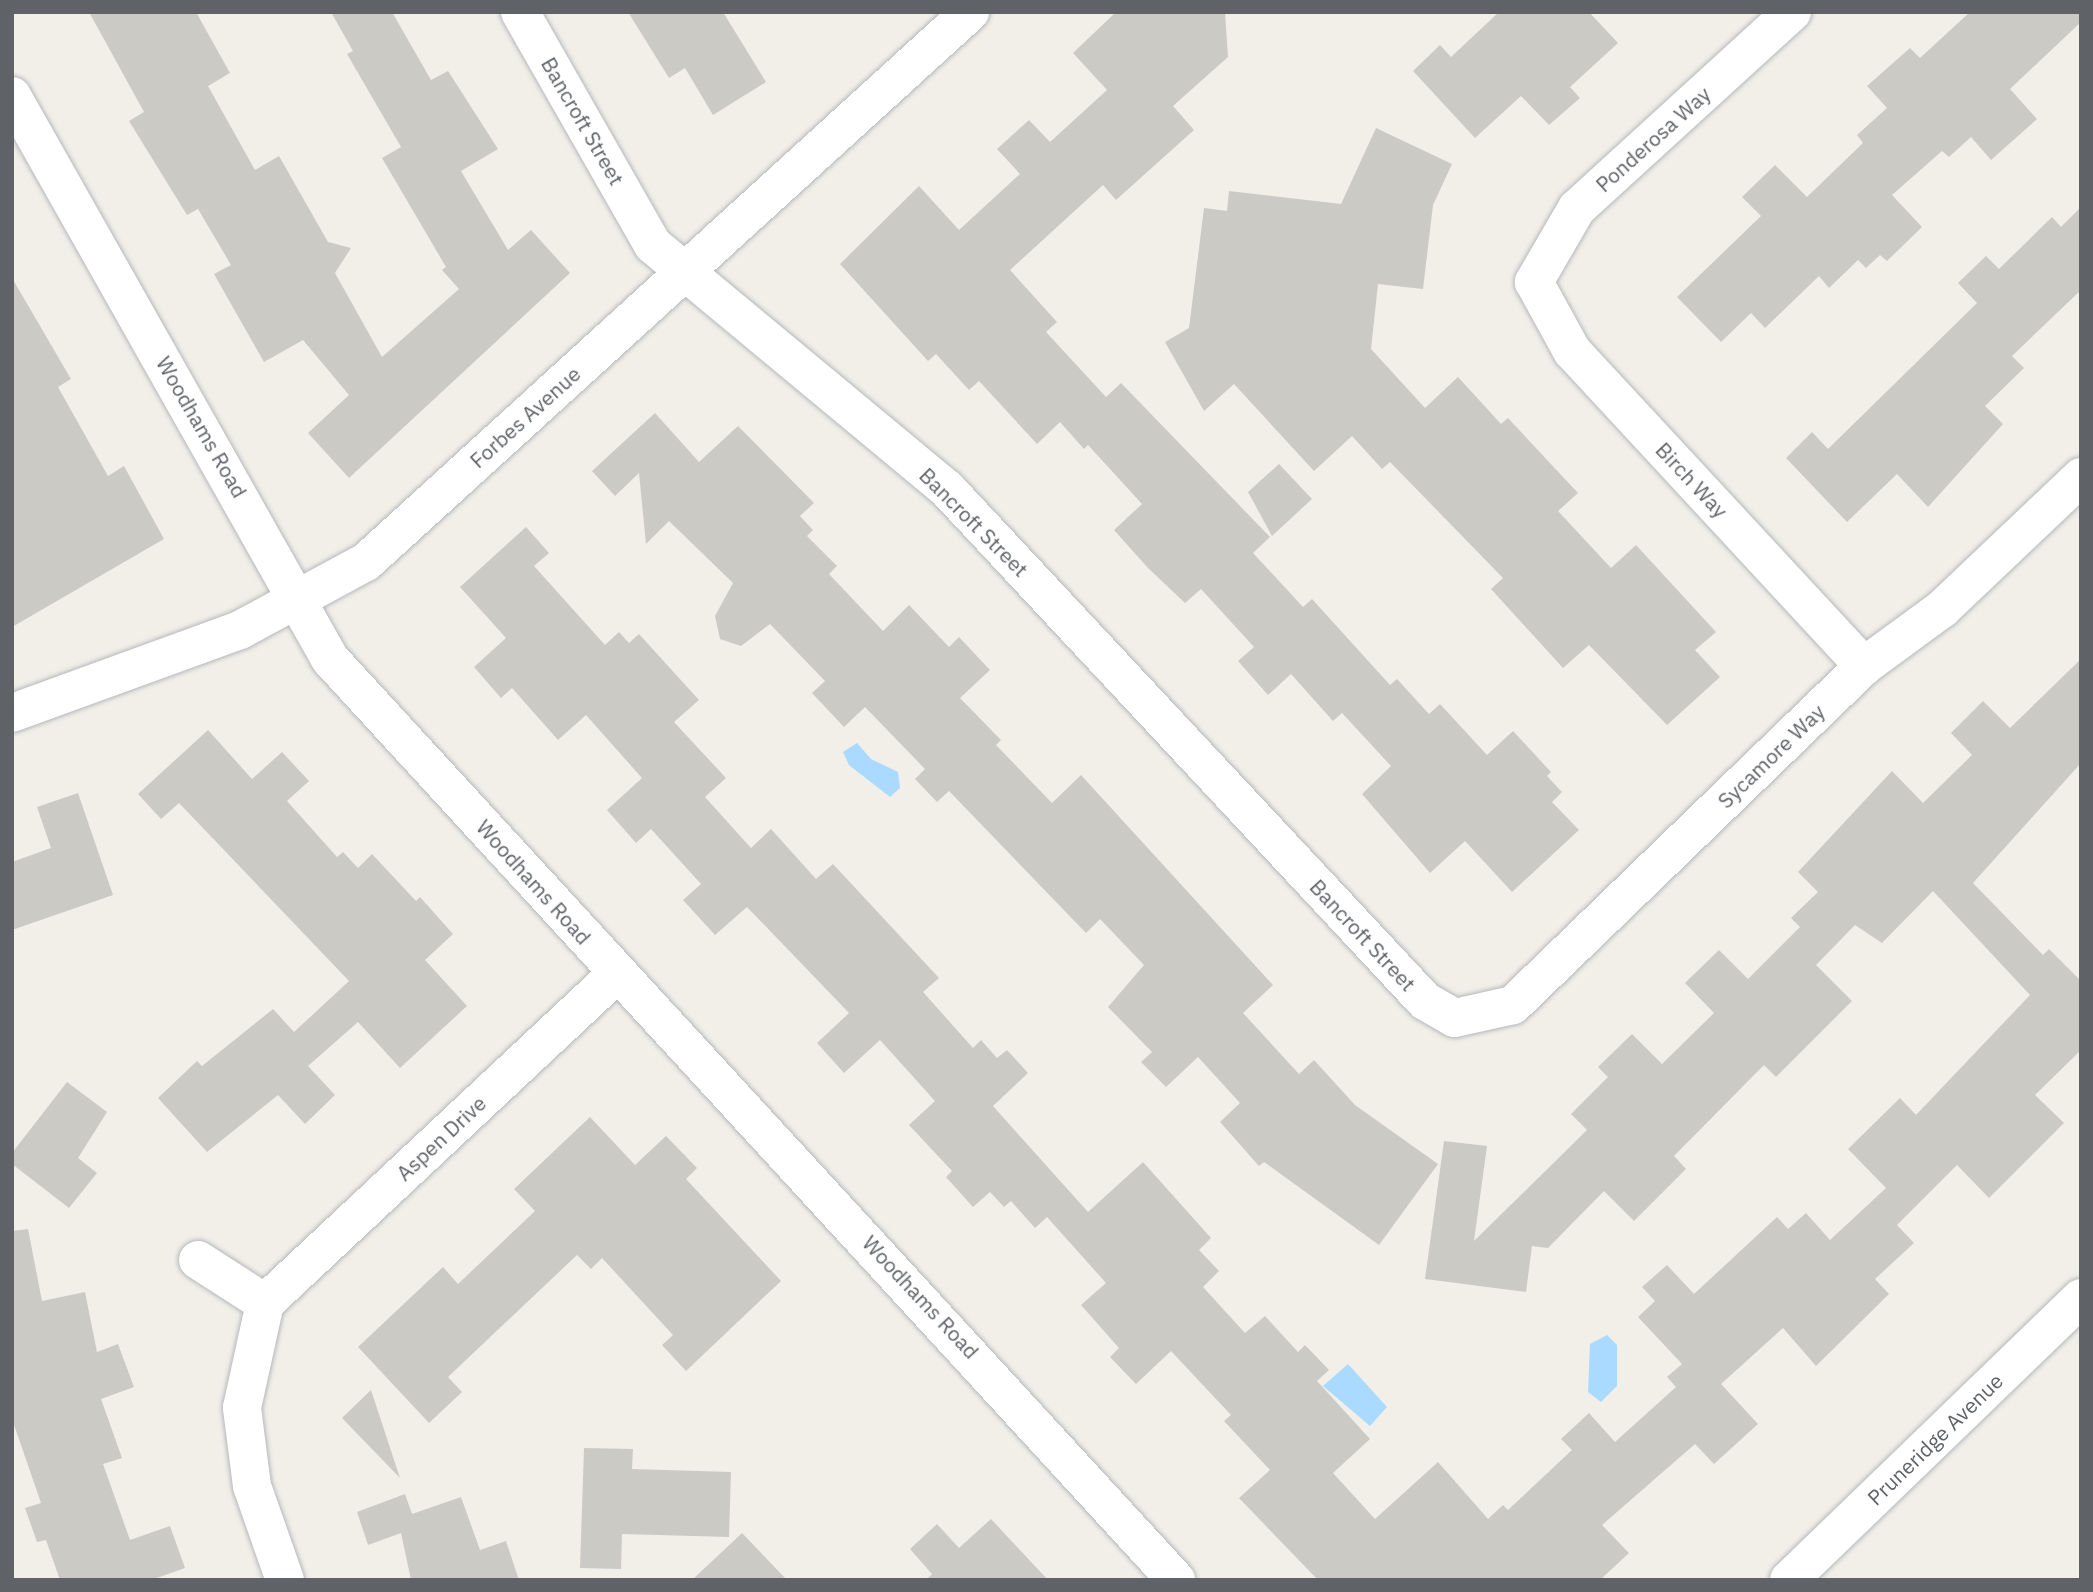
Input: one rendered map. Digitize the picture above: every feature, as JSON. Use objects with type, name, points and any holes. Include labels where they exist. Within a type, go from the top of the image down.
[{"type":"street","name":"Bancroft Street","points":[[520,12],[653,245],[947,489],[1425,1001],[1455,1018]]},
{"type":"street","name":"Forbes Avenue","points":[[12,713],[298,603],[366,562],[970,12]]},
{"type":"street","name":"Ponderosa Way","points":[[1534,282],[1577,208],[1792,12]]},
{"type":"street","name":"Woodhams Road","points":[[12,96],[330,659],[1177,1580]]},
{"type":"street","name":"Birch Way","points":[[1534,282],[1572,351],[1864,666]]},
{"type":"street","name":"Sycamore Way","points":[[1455,1018],[1513,1005],[1864,666],[1942,609],[2081,477]]},
{"type":"street","name":"Aspen Drive","points":[[265,1303],[618,973]]},
{"type":"street","points":[[198,1261],[265,1303],[242,1408],[252,1486],[285,1580]]},
{"type":"street","name":"Pruneridge Avenue","points":[[1789,1580],[2081,1298]]},
{"type":"water","points":[[857,743],[871,759],[898,772],[900,788],[890,797],[849,765],[843,752]]},
{"type":"water","points":[[1607,1335],[1617,1345],[1617,1386],[1601,1402],[1588,1392],[1590,1344]]},
{"type":"water","points":[[1348,1364],[1387,1407],[1370,1426],[1323,1386]]},
{"type":"building","points":[[89,12],[196,12],[230,73],[208,86],[255,170],[279,156],[328,242],[351,248],[335,273],[382,357],[459,289],[442,270],[446,267],[382,158],[401,147],[347,54],[353,51],[331,12],[392,12],[431,80],[448,71],[498,149],[461,171],[508,250],[531,230],[570,273],[349,478],[308,433],[349,395],[303,340],[264,362],[214,274],[231,265],[198,209],[187,215],[129,121],[144,112]]},
{"type":"building","points":[[628,12],[723,12],[766,82],[713,115],[685,68],[669,78]]},
{"type":"building","points":[[1116,12],[1225,12],[1228,57],[1173,106],[1194,130],[1116,200],[1103,185],[1010,270],[1057,322],[1046,332],[1106,397],[1121,383],[1270,537],[1253,553],[1303,607],[1312,599],[1390,685],[1397,679],[1429,714],[1440,704],[1487,755],[1513,731],[1551,772],[1547,776],[1562,792],[1552,802],[1579,830],[1512,892],[1465,841],[1430,873],[1362,794],[1391,766],[1342,713],[1333,721],[1291,674],[1268,695],[1238,661],[1254,647],[1201,589],[1185,603],[1148,568],[1114,530],[1142,504],[1088,445],[1084,449],[1060,422],[1037,444],[979,381],[969,390],[936,354],[928,361],[840,264],[919,186],[959,230],[1020,174],[997,149],[1029,120],[1050,142],[1107,90],[1073,53]]},
{"type":"building","points":[[1499,12],[1589,12],[1618,43],[1570,87],[1580,98],[1549,125],[1521,96],[1475,138],[1413,71],[1440,45],[1451,57]]},
{"type":"building","points":[[1970,12],[2081,12],[2081,22],[2010,89],[2037,119],[1991,160],[1971,137],[1949,157],[1942,151],[1892,195],[1922,227],[1887,261],[1880,255],[1866,268],[1858,260],[1829,288],[1819,276],[1765,328],[1751,313],[1721,342],[1677,297],[1761,216],[1742,197],[1775,165],[1807,197],[1863,143],[1857,135],[1887,108],[1867,86],[1910,48],[1920,58]]},
{"type":"building","points":[[1376,128],[1452,164],[1433,205],[1423,289],[1378,284],[1371,349],[1425,408],[1458,377],[1501,424],[1508,418],[1578,493],[1558,511],[1611,568],[1636,545],[1716,632],[1695,650],[1720,677],[1667,725],[1589,645],[1563,668],[1491,589],[1503,578],[1390,462],[1382,469],[1352,436],[1314,471],[1234,384],[1204,411],[1165,342],[1189,328],[1204,208],[1227,211],[1229,191],[1341,204]]},
{"type":"building","points":[[2081,207],[2081,290],[2012,356],[2024,368],[1985,406],[2003,424],[1928,507],[1897,474],[1847,522],[1786,458],[1812,432],[1828,449],[1977,303],[1958,283],[1986,256],[1999,269],[2052,217],[2061,227]]},
{"type":"building","points":[[12,278],[71,379],[58,387],[108,476],[124,466],[164,539],[12,627]]},
{"type":"building","points":[[655,413],[699,462],[738,426],[814,503],[800,516],[813,530],[807,536],[837,566],[829,574],[883,631],[909,605],[949,647],[959,637],[990,670],[960,698],[1001,740],[996,745],[1052,803],[1081,775],[1273,985],[1243,1013],[1299,1074],[1314,1060],[1355,1105],[1438,1164],[1379,1245],[1264,1162],[1259,1166],[1220,1122],[1240,1103],[1198,1057],[1166,1087],[1141,1062],[1152,1052],[1108,1007],[1144,965],[1100,919],[1086,933],[949,791],[937,802],[915,779],[925,769],[865,707],[844,727],[812,693],[825,681],[770,624],[741,646],[720,639],[715,616],[733,583],[669,521],[646,544],[639,473],[615,496],[592,471]]},
{"type":"building","points":[[1279,464],[1312,499],[1272,536],[1248,492]]},
{"type":"building","points":[[526,527],[549,553],[534,566],[605,645],[619,632],[629,643],[639,634],[699,700],[674,722],[726,778],[705,797],[751,848],[771,829],[816,879],[833,864],[939,978],[923,992],[973,1048],[981,1040],[997,1058],[1007,1050],[1028,1073],[993,1106],[1088,1212],[1143,1162],[1211,1238],[1199,1250],[1219,1271],[1203,1287],[1245,1333],[1265,1316],[1298,1352],[1305,1345],[1329,1370],[1317,1381],[1370,1439],[1333,1473],[1375,1519],[1438,1462],[1488,1519],[1503,1505],[1508,1510],[1572,1450],[1561,1439],[1589,1413],[1615,1442],[1676,1387],[1667,1377],[1682,1364],[1638,1317],[1655,1301],[1642,1287],[1667,1265],[1694,1294],[1777,1217],[1788,1229],[1806,1213],[1830,1240],[1886,1188],[1848,1149],[1900,1098],[1916,1115],[2030,995],[1933,891],[1882,943],[1855,925],[1816,965],[1852,1001],[1776,1077],[1764,1065],[1674,1156],[1686,1169],[1634,1221],[1604,1191],[1548,1248],[1532,1246],[1526,1292],[1425,1279],[1444,1141],[1487,1146],[1474,1241],[1587,1130],[1571,1114],[1608,1077],[1598,1067],[1632,1034],[1662,1064],[1714,1013],[1685,983],[1719,950],[1748,979],[1800,927],[1791,918],[1818,892],[1798,872],[1892,771],[1923,803],[1972,755],[1951,733],[1983,701],[2010,728],[2081,659],[2081,763],[1973,883],[2043,955],[2049,949],[2081,981],[2081,1050],[2035,1095],[2064,1123],[1989,1198],[1957,1165],[1897,1225],[1914,1243],[1875,1279],[1889,1294],[1816,1366],[1783,1328],[1721,1384],[1758,1424],[1714,1464],[1695,1444],[1602,1525],[1629,1553],[1600,1580],[1318,1580],[1239,1498],[1270,1470],[1224,1421],[1231,1415],[1171,1351],[1136,1384],[1110,1357],[1119,1348],[1081,1305],[1106,1283],[1047,1217],[1035,1228],[1011,1201],[1004,1207],[990,1192],[973,1207],[946,1177],[952,1171],[909,1125],[935,1101],[880,1040],[844,1073],[817,1043],[849,1013],[747,907],[715,935],[683,900],[701,884],[651,829],[636,843],[607,810],[642,778],[586,715],[558,740],[512,688],[501,698],[474,667],[506,638],[460,587]]},
{"type":"building","points":[[208,730],[252,779],[282,752],[309,781],[287,801],[337,857],[343,852],[358,868],[372,854],[416,901],[420,897],[453,934],[425,960],[467,1006],[400,1068],[358,1022],[308,1066],[335,1095],[305,1124],[278,1095],[207,1152],[158,1098],[197,1061],[202,1066],[273,1009],[294,1032],[349,981],[179,803],[161,819],[138,794]]},
{"type":"building","points":[[78,793],[113,895],[12,930],[12,862],[51,848],[37,807]]},
{"type":"building","points":[[67,1082],[107,1112],[78,1158],[97,1173],[69,1208],[12,1164],[12,1153]]},
{"type":"building","points":[[590,1117],[635,1165],[666,1136],[697,1168],[686,1179],[781,1281],[686,1371],[662,1345],[673,1335],[602,1258],[591,1269],[577,1255],[448,1377],[462,1392],[429,1423],[358,1347],[443,1267],[458,1284],[535,1211],[514,1189]]},
{"type":"building","points":[[28,1229],[42,1301],[85,1292],[97,1352],[118,1344],[134,1387],[101,1399],[122,1458],[103,1464],[130,1540],[170,1526],[185,1568],[151,1580],[60,1580],[46,1540],[37,1542],[25,1508],[41,1503],[12,1419],[12,1231]]},
{"type":"building","points":[[371,1390],[400,1478],[342,1418]]},
{"type":"building","points":[[584,1448],[633,1449],[632,1469],[731,1472],[729,1537],[622,1534],[621,1569],[580,1568]]},
{"type":"building","points":[[405,1494],[412,1514],[461,1497],[480,1550],[506,1541],[519,1580],[411,1580],[401,1533],[368,1545],[357,1512]]},
{"type":"building","points":[[991,1519],[1048,1580],[926,1580],[932,1574],[910,1549],[937,1524],[959,1548]]},
{"type":"building","points":[[742,1533],[787,1580],[692,1580]]}]
